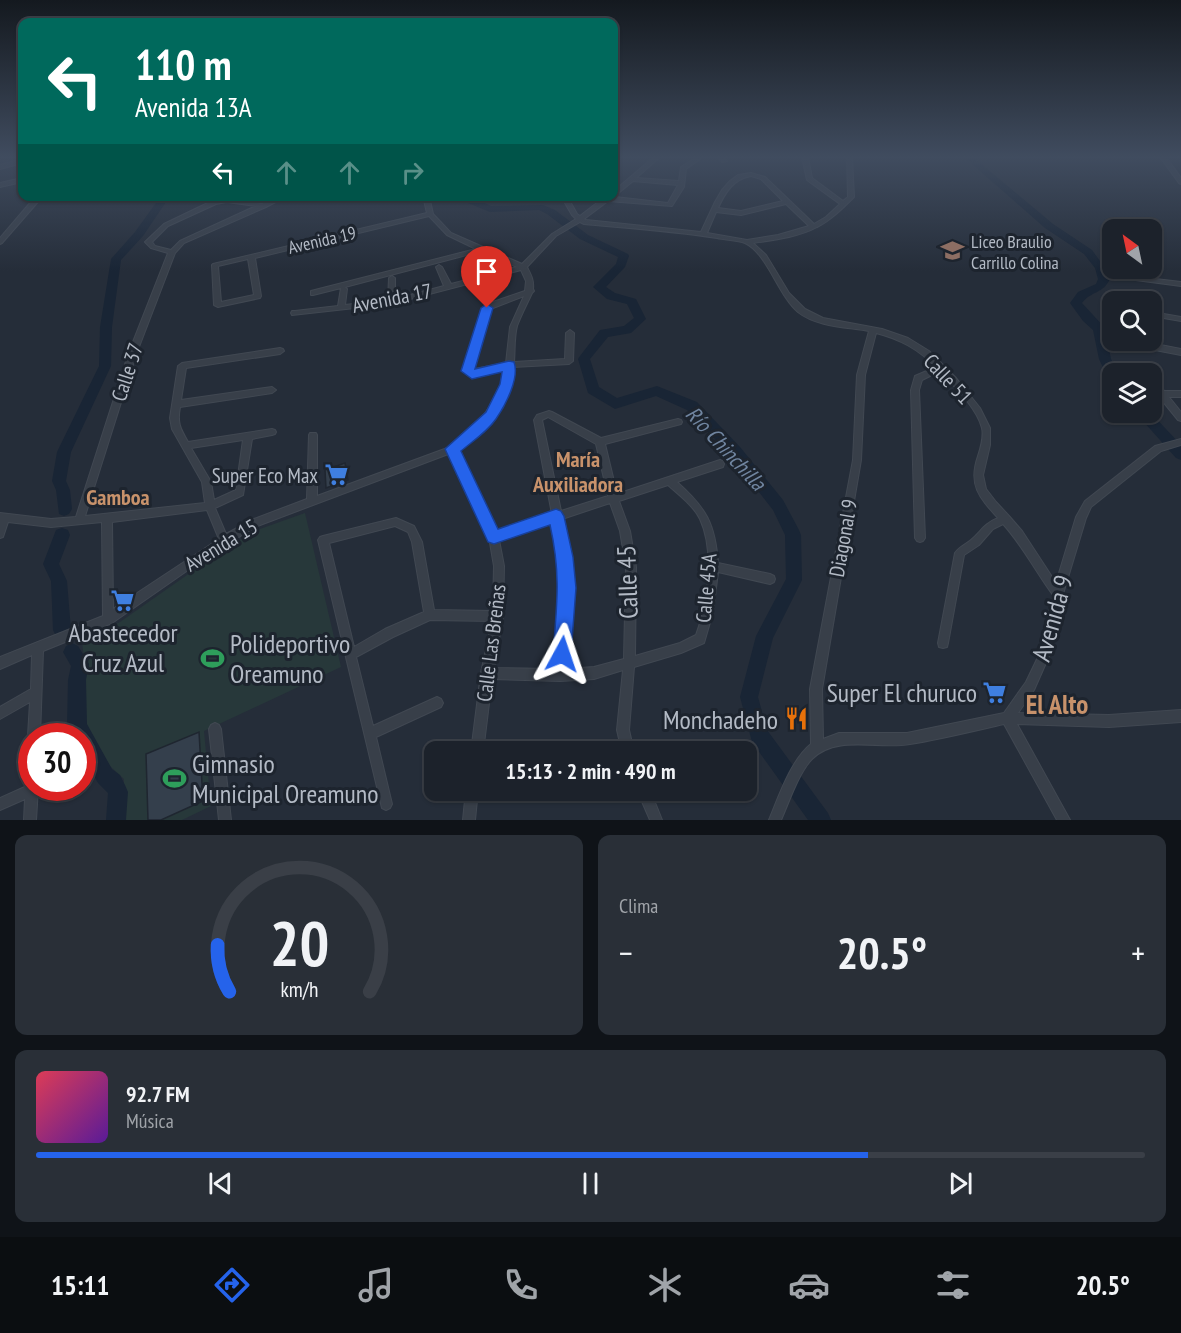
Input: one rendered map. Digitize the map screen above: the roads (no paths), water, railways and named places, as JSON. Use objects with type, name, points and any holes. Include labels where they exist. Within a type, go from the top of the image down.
[{"type":"street","points":[[618,197],[670,205],[676,195]]},
{"type":"street","points":[[703,234],[723,195]]},
{"type":"street","points":[[779,195],[813,227]]},
{"type":"street","points":[[831,195],[843,204]]},
{"type":"street","points":[[577,221],[645,230],[703,234],[747,242],[779,237],[813,227],[851,195]]},
{"type":"street","points":[[0,242],[36,201]]},
{"type":"street","points":[[220,201],[166,225],[148,242],[153,247],[172,252],[182,242],[274,201]]},
{"type":"street","points":[[233,201],[264,206]]},
{"type":"street","points":[[427,201],[430,214],[449,234],[524,267],[529,275],[531,291],[514,324],[507,384],[491,415],[453,449]]},
{"type":"street","points":[[567,201],[577,221]]},
{"type":"street","points":[[524,267],[562,229],[603,201]]},
{"type":"street","points":[[715,210],[741,213],[785,202]]},
{"type":"street","name":"Avenida 19","points":[[251,256],[258,296],[218,305],[215,265],[251,256],[430,214]]},
{"type":"street","name":"Calle 51","points":[[747,242],[762,253],[788,298],[801,310],[814,317],[894,336],[919,347],[968,399],[987,428],[989,437],[978,475],[982,491],[1023,541],[1058,594]]},
{"type":"street","points":[[313,293],[482,249]]},
{"type":"street","name":"Calle 37","points":[[80,521],[133,352],[172,252]]},
{"type":"street","points":[[439,267],[448,286]]},
{"type":"street","name":"Avenida 17","points":[[295,313],[391,302],[524,267]]},
{"type":"street","points":[[391,302],[392,278]]},
{"type":"street","points":[[1138,279],[1181,284]]},
{"type":"street","points":[[341,308],[344,289]]},
{"type":"street","points":[[531,291],[487,308],[469,373],[509,365],[569,361],[570,333]]},
{"type":"street","points":[[1162,316],[1181,319]]},
{"type":"street","name":"Diagonal 9","points":[[816,747],[816,689],[857,460],[861,375],[873,330]]},
{"type":"street","points":[[1162,348],[1181,352]]},
{"type":"street","points":[[224,540],[210,506],[206,482],[176,429],[174,418],[182,366],[280,351]]},
{"type":"street","points":[[920,538],[915,390],[918,378],[940,368]]},
{"type":"street","points":[[177,404],[272,390]]},
{"type":"street","points":[[1162,394],[1181,394]]},
{"type":"street","points":[[1162,394],[1181,418]]},
{"type":"street","points":[[560,675],[567,588],[565,557],[538,420],[549,414],[600,442],[678,422]]},
{"type":"street","points":[[185,446],[273,432]]},
{"type":"street","points":[[312,502],[313,435]]},
{"type":"street","points":[[0,534],[2,518],[51,523],[210,506],[240,492],[248,436]]},
{"type":"street","name":"Calle 45","points":[[600,442],[613,498],[625,531],[631,567],[629,664],[623,730],[626,741]]},
{"type":"street","name":"Avenida 9","points":[[1007,718],[1030,686],[1044,656],[1058,594],[1081,517],[1088,504],[1160,447],[1177,442]]},
{"type":"street","name":"Avenida 15","points":[[0,663],[108,619],[224,540],[257,522],[453,449]]},
{"type":"street","name":"Calle Las Breñas","points":[[453,449],[494,537],[499,566],[498,616],[487,673],[478,741]]},
{"type":"street","points":[[494,537],[720,464]]},
{"type":"street","name":"Calle 45A","points":[[629,664],[681,648],[700,639],[705,628],[713,566],[705,521],[697,508],[669,480]]},
{"type":"street","points":[[107,518],[108,619]]},
{"type":"street","points":[[943,644],[960,553],[976,542],[990,526],[1006,519]]},
{"type":"street","points":[[386,804],[323,540],[396,522],[411,529],[417,542],[430,615]]},
{"type":"street","points":[[713,566],[770,579]]},
{"type":"street","points":[[350,655],[389,633],[430,615],[498,616]]},
{"type":"street","points":[[35,723],[38,649]]},
{"type":"street","points":[[487,673],[560,675],[594,673],[629,664]]},
{"type":"street","points":[[0,713],[36,693]]},
{"type":"street","points":[[369,734],[437,703]]},
{"type":"street","points":[[775,820],[799,766],[816,747],[839,739],[907,739],[1007,718],[1109,721],[1181,716]]},
{"type":"street","points":[[1007,718],[1064,820]]},
{"type":"street","points":[[215,729],[225,820]]},
{"type":"street","points":[[0,804],[18,796]]},
{"type":"street","points":[[30,820],[31,801]]},
{"type":"street","points":[[469,820],[471,801]]},
{"type":"street","points":[[648,801],[656,820]]},
{"type":"waterway","points":[[1013,195],[1049,226],[1088,252],[1100,268],[1104,279],[1101,286],[1082,295],[1076,303],[1087,318],[1099,328],[1107,363]]},
{"type":"waterway","points":[[64,509],[63,490],[59,481],[64,452],[105,366],[106,327],[116,259],[139,234],[162,201]]},
{"type":"waterway","name":"Río Chinchilla","points":[[471,201],[490,209],[540,207],[551,212],[584,237],[624,256],[621,265],[599,287],[611,296],[632,302],[640,319],[627,330],[604,333],[584,359],[593,390],[615,404],[657,391],[692,406],[735,451],[778,505],[793,535],[794,580],[765,636],[749,697],[759,735],[821,820]]},
{"type":"waterway","points":[[1151,423],[1181,454]]},
{"type":"waterway","points":[[62,535],[51,564],[59,581],[62,630]]},
{"type":"waterway","points":[[72,652],[80,664],[77,680],[77,726],[105,776],[113,782],[118,792],[116,820]]},
{"type":"place","name":"Liceo Braulio Carrillo Colina","points":[[953,251]]},
{"type":"place","name":"Super Eco Max","points":[[336,475]]},
{"type":"place","name":"Abastecedor Cruz Azul","points":[[123,601]]},
{"type":"place","name":"Polideportivo Oreamuno","points":[[212,658]]},
{"type":"place","name":"Super El churuco","points":[[995,692]]},
{"type":"place","name":"Monchadeho","points":[[796,719]]},
{"type":"place","name":"Gimnasio Municipal Oreamuno","points":[[174,778]]},
{"type":"district","name":"María Auxiliadora","points":[[578,472]]},
{"type":"district","name":"Gamboa","points":[[118,497]]},
{"type":"district","name":"El Alto","points":[[1057,704]]}]
